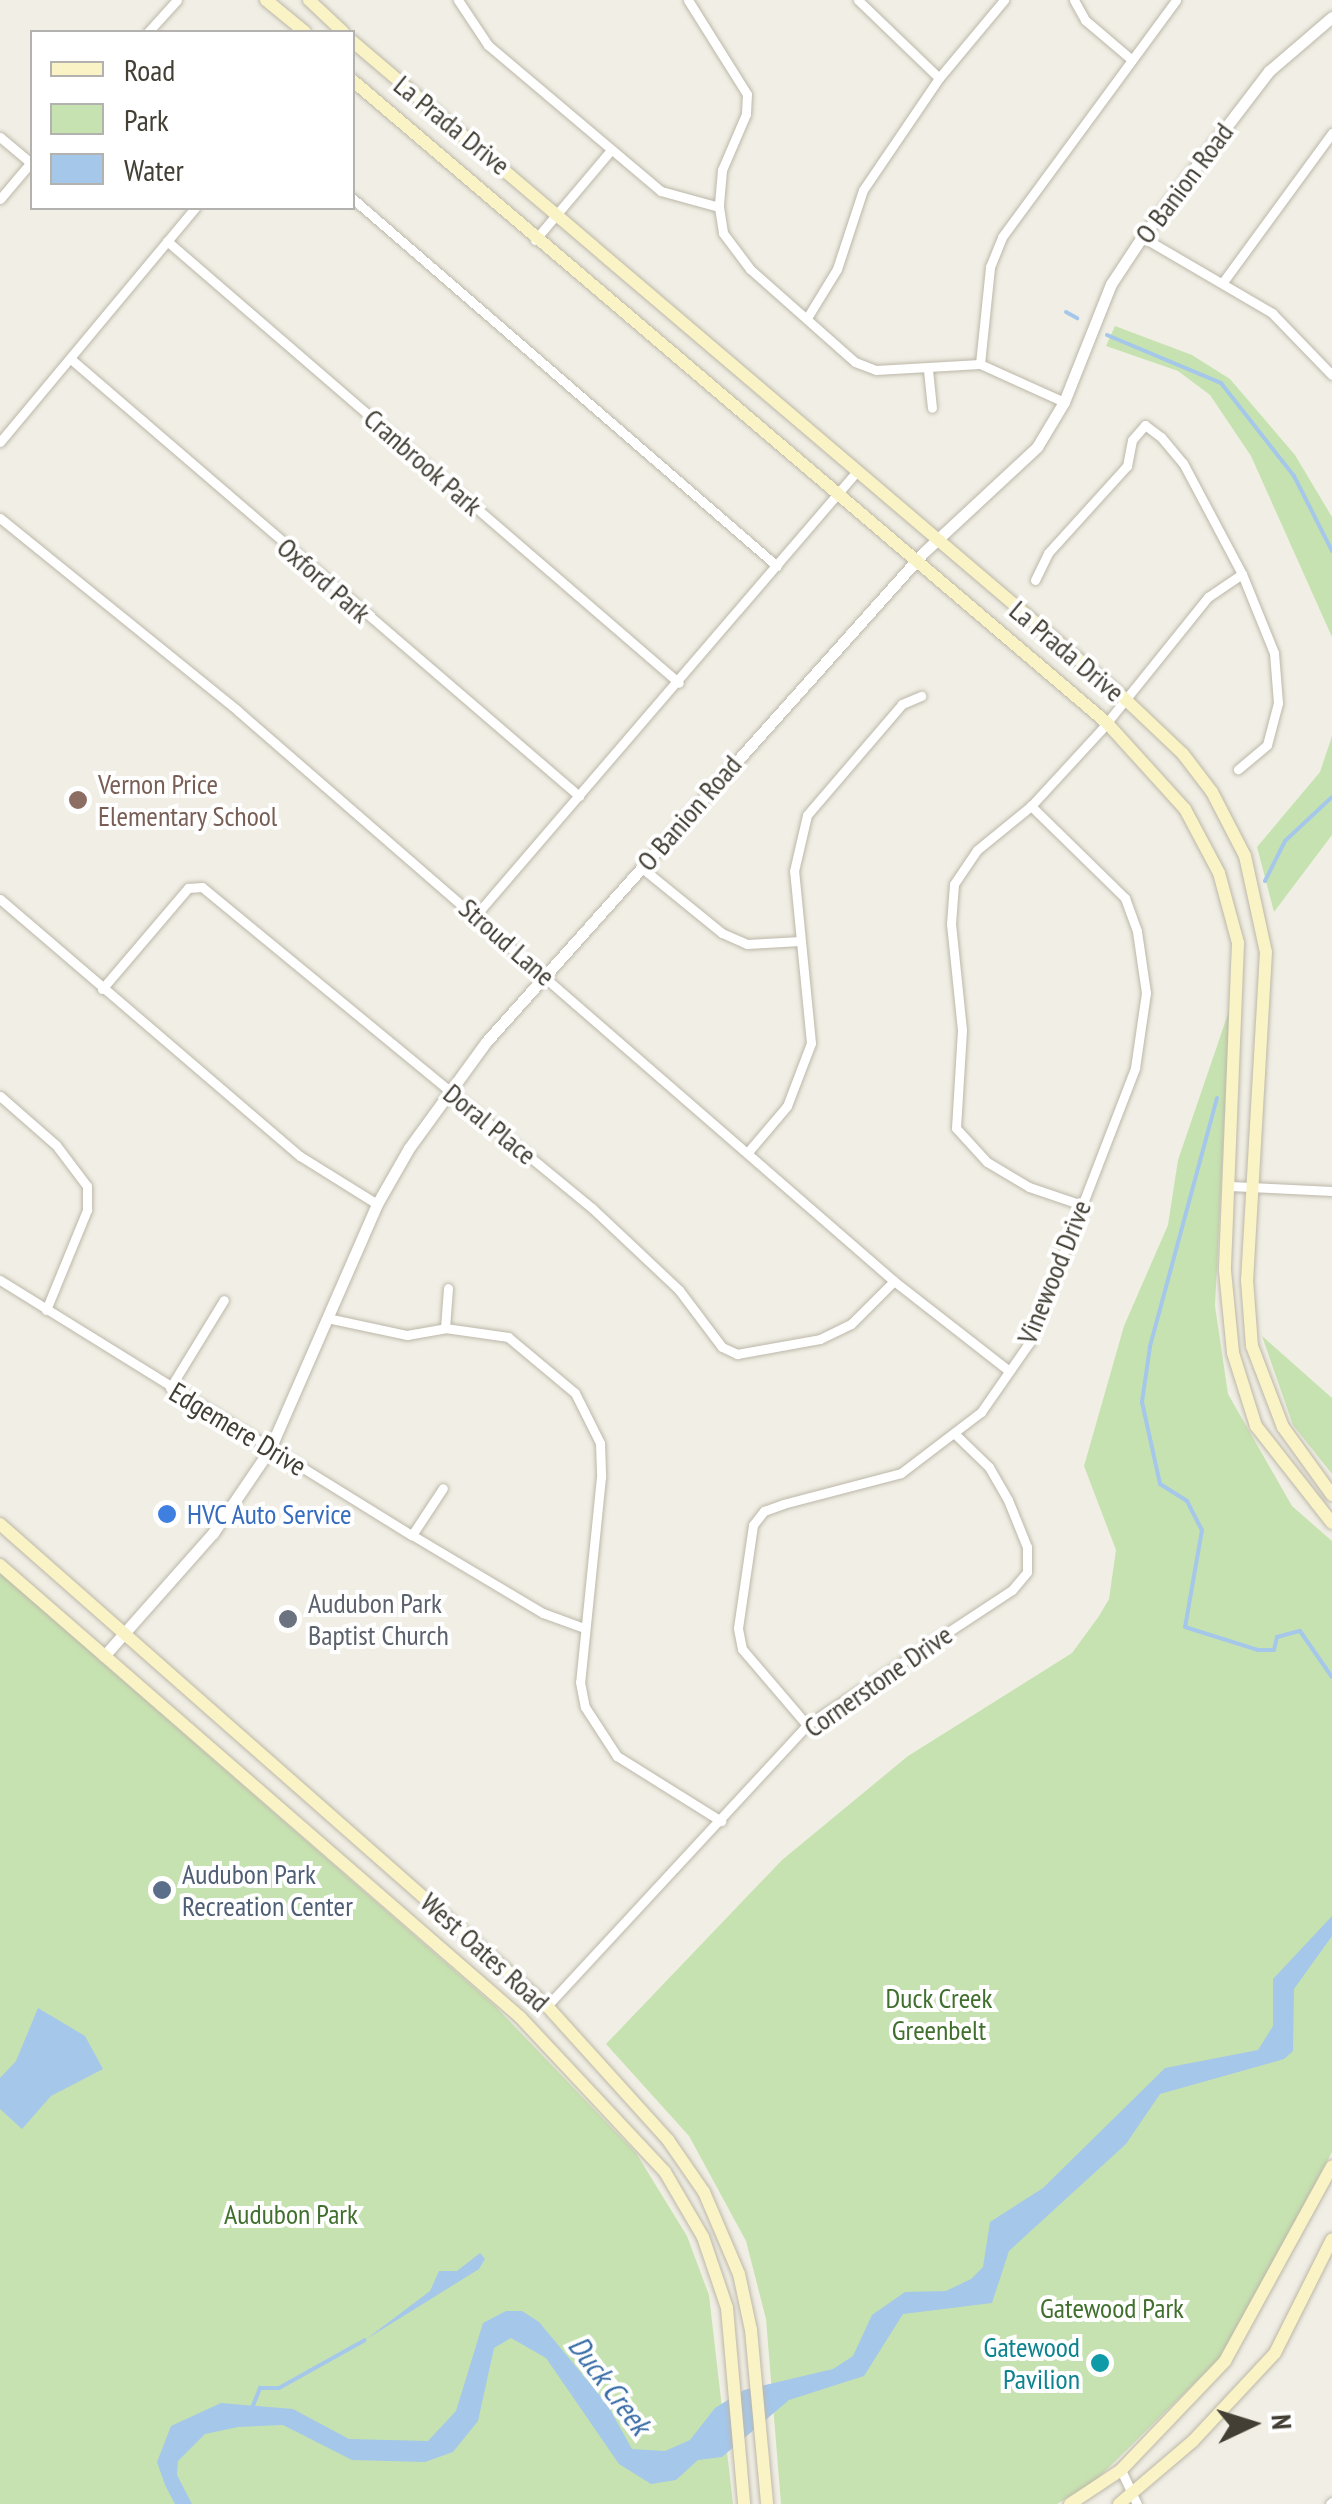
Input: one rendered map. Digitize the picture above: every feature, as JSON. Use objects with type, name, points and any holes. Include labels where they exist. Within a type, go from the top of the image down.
[{"type":"main road","points":[[266,0],[303,30]]},
{"type":"main road","points":[[309,0],[341,30]]},
{"type":"main road","name":"La Prada Drive","points":[[355,43],[558,212],[1124,698],[1184,754],[1212,792],[1245,856],[1260,912],[1268,996],[1257,1187],[1247,1280],[1252,1346],[1282,1427],[1331,1495]]},
{"type":"main road","name":"La Prada Drive","points":[[355,83],[535,240],[840,493],[1107,723],[1186,809],[1231,913],[1240,1014],[1225,1271],[1240,1379],[1256,1426],[1316,1509],[1332,1523]]},
{"type":"main road","name":"West Oates Road","points":[[0,1524],[546,2006],[668,2140],[711,2206],[742,2286],[767,2504]]},
{"type":"main road","name":"West Oates Road","points":[[0,1565],[472,1973],[557,2050],[645,2148],[692,2216],[720,2280],[733,2340],[744,2504]]},
{"type":"main road","points":[[472,1973],[517,2005],[546,2006],[557,2050]]},
{"type":"main road","points":[[1070,2504],[1120,2470],[1246,2332],[1327,2189],[1332,2166]]},
{"type":"main road","points":[[1119,2504],[1135,2500],[1275,2353],[1332,2239]]},
{"type":"street","points":[[150,30],[178,0]]},
{"type":"street","points":[[458,0],[488,45],[661,191],[719,207]]},
{"type":"street","points":[[688,0],[747,94],[746,114],[722,170],[719,207],[722,234],[735,252],[855,362],[876,370],[980,364],[1064,402]]},
{"type":"street","points":[[858,0],[939,78]]},
{"type":"street","points":[[807,318],[837,269],[863,190],[939,78],[1004,0]]},
{"type":"street","points":[[1074,0],[1085,20],[1131,59]]},
{"type":"street","points":[[980,364],[990,268],[1002,237],[1176,0]]},
{"type":"street","name":"O Banion Road","points":[[104,1656],[213,1533],[270,1449],[376,1204],[450,1091],[546,976],[936,539],[1037,446],[1064,402],[1111,284],[1142,237],[1269,70],[1332,17]]},
{"type":"street","points":[[1223,282],[1332,133]]},
{"type":"street","points":[[0,136],[30,160]]},
{"type":"street","points":[[535,240],[611,150]]},
{"type":"street","points":[[0,199],[30,164]]},
{"type":"street","points":[[355,201],[778,566]]},
{"type":"street","points":[[0,442],[194,210]]},
{"type":"street","points":[[1142,237],[1272,313],[1332,373]]},
{"type":"street","name":"Cranbrook Park","points":[[167,241],[678,683]]},
{"type":"street","name":"Oxford Park","points":[[72,360],[579,796]]},
{"type":"street","points":[[928,370],[932,408]]},
{"type":"street","points":[[1035,580],[1048,553],[1127,466],[1132,440],[1145,426],[1183,462],[1242,574],[1274,654],[1278,703],[1267,746],[1238,769]]},
{"type":"street","points":[[476,915],[858,470]]},
{"type":"street","name":"Stroud Lane","points":[[0,518],[476,915],[894,1281],[1009,1372]]},
{"type":"street","points":[[1082,1205],[1029,1187],[986,1162],[956,1128],[953,1110],[962,1030],[951,924],[954,884],[977,850],[1031,806],[1107,723],[1208,597],[1242,574]]},
{"type":"street","points":[[748,1152],[788,1106],[811,1043],[794,871],[807,815],[902,704],[921,696]]},
{"type":"street","name":"Vinewood Drive","points":[[807,1725],[742,1649],[738,1628],[753,1525],[764,1511],[783,1504],[901,1472],[956,1435],[1009,1372],[1029,1343],[1135,1068],[1144,1029],[1143,958],[1125,898],[1031,806]]},
{"type":"street","points":[[642,868],[722,933],[748,944],[800,941]]},
{"type":"street","name":"Doral Place","points":[[102,989],[188,888],[202,887],[592,1208],[679,1290],[722,1347],[737,1354],[820,1339],[852,1324],[894,1281]]},
{"type":"street","points":[[0,900],[300,1156],[376,1204]]},
{"type":"street","points":[[0,1096],[56,1145],[88,1186],[87,1210],[46,1310]]},
{"type":"street","points":[[1230,1186],[1332,1191]]},
{"type":"street","name":"Edgemere Drive","points":[[0,1280],[412,1535],[543,1613],[584,1628]]},
{"type":"street","points":[[445,1328],[448,1288]]},
{"type":"street","points":[[170,1388],[224,1300]]},
{"type":"street","points":[[328,1318],[407,1335],[445,1328],[508,1338],[575,1393],[588,1412],[600,1443],[601,1477],[580,1682],[599,1736],[633,1766],[721,1822]]},
{"type":"street","name":"Cornerstone Drive","points":[[546,2006],[644,1894],[721,1822],[807,1725],[1012,1590],[1027,1572],[1027,1547],[1008,1500],[990,1467],[956,1435]]},
{"type":"street","points":[[412,1535],[443,1488]]},
{"type":"street","points":[[1120,2470],[1135,2500]]},
{"type":"green space","points":[[1115,326],[1192,355],[1230,379],[1295,455],[1332,517],[1332,637],[1251,456],[1210,395],[1178,371],[1106,346]]},
{"type":"green space","points":[[1332,736],[1332,835],[1274,912],[1257,847],[1320,772]]},
{"type":"green space","name":"Duck Creek Greenbelt","points":[[1230,1008],[1215,1306],[1228,1394],[1292,1506],[1332,1541],[1332,2152],[1223,2355],[1096,2480],[1057,2504],[781,2504],[766,2319],[746,2241],[689,2136],[606,2044],[782,1860],[908,1756],[1072,1653],[1099,1616],[1109,1599],[1116,1550],[1084,1466],[1124,1326],[1168,1225],[1178,1160]]},
{"type":"green space","points":[[1262,1336],[1332,1398],[1332,1474],[1293,1425]]},
{"type":"green space","name":"Audubon Park","points":[[0,1573],[495,2006],[636,2153],[687,2236],[709,2295],[733,2504],[0,2504]]},
{"type":"water","points":[[1332,1916],[1332,1936],[1294,1989],[1293,2051],[1284,2059],[1160,2094],[1126,2144],[1009,2251],[992,2303],[903,2314],[864,2376],[789,2400],[722,2457],[698,2460],[676,2480],[651,2484],[619,2464],[546,2358],[511,2338],[494,2348],[478,2421],[453,2452],[425,2462],[352,2460],[283,2425],[238,2427],[205,2434],[178,2461],[177,2475],[192,2504],[175,2504],[165,2485],[157,2462],[171,2426],[221,2403],[293,2409],[349,2439],[428,2441],[456,2411],[483,2323],[506,2311],[522,2311],[539,2322],[607,2404],[632,2449],[665,2451],[690,2440],[715,2408],[744,2390],[833,2369],[853,2356],[872,2315],[905,2292],[946,2291],[971,2279],[983,2267],[990,2222],[1043,2188],[1165,2068],[1258,2050],[1273,2026],[1273,1979]]},
{"type":"water","points":[[38,2008],[85,2036],[103,2069],[51,2096],[22,2129],[0,2109],[0,2078],[16,2061]]},
{"type":"water","points":[[480,2253],[485,2259],[479,2269],[365,2340],[430,2291],[439,2271],[457,2271]]},
{"type":"waterway","points":[[1066,312],[1077,318]]},
{"type":"waterway","points":[[1107,335],[1221,383],[1294,476],[1332,551]]},
{"type":"waterway","points":[[1265,881],[1285,841],[1332,797]]},
{"type":"waterway","points":[[1217,1098],[1150,1347],[1142,1402],[1160,1484],[1187,1501],[1202,1530],[1185,1627],[1258,1650],[1274,1650],[1277,1637],[1300,1631],[1332,1677]]},
{"type":"waterway","points":[[252,2408],[260,2388],[279,2388],[365,2340]]},
{"type":"place","name":"Vernon Price Elementary School","points":[[78,800]]},
{"type":"place","name":"HVC Auto Service","points":[[167,1514]]},
{"type":"place","name":"Audubon Park Baptist Church","points":[[288,1619]]},
{"type":"place","name":"Audubon Park Recreation Center","points":[[162,1890]]},
{"type":"place","name":"Gatewood Pavilion","points":[[1100,2363]]},
{"type":"park label","name":"Gatewood Park","points":[[1112,2308]]},
{"type":"water label","name":"Duck Creek","points":[[610,2385]]}]
